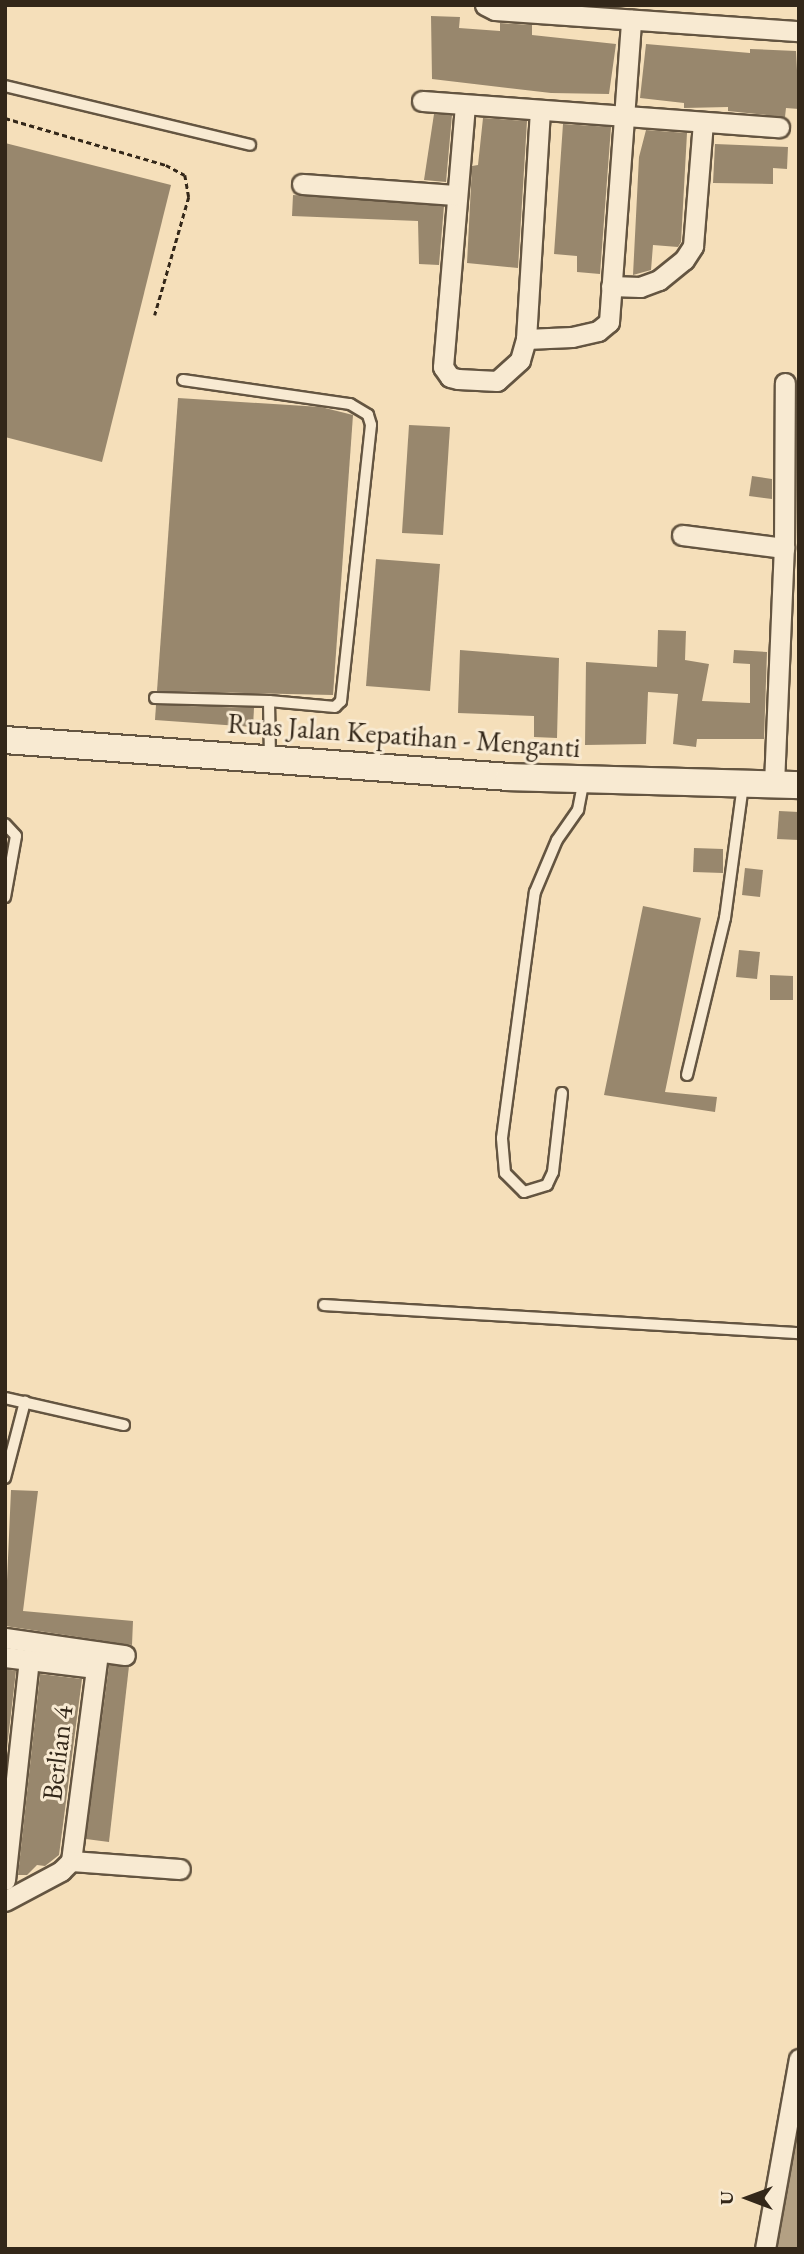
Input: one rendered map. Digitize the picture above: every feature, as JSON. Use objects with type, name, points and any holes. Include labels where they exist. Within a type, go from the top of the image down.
[{"type":"main road","name":"Ruas Jalan Kepatihan - Menganti","points":[[5,740],[584,779],[786,785]]},
{"type":"street","points":[[485,5],[495,10],[631,20],[711,15],[799,31]]},
{"type":"street","points":[[526,339],[598,331],[609,322],[631,20]]},
{"type":"street","points":[[422,101],[779,127]]},
{"type":"street","points":[[465,105],[456,195],[446,373],[458,379],[496,381],[520,360],[526,339],[540,110]]},
{"type":"street","points":[[611,286],[640,287],[659,280],[684,260],[693,246],[703,123]]},
{"type":"street","points":[[302,184],[456,195]]},
{"type":"street","points":[[785,383],[786,785]]},
{"type":"street","points":[[682,535],[785,548]]},
{"type":"street","points":[[5,1638],[97,1660]]},
{"type":"street","points":[[5,1657],[29,1660],[97,1660],[125,1655]]},
{"type":"street","points":[[5,1880],[29,1660]]},
{"type":"street","name":"Berlian 4","points":[[71,1861],[97,1660]]},
{"type":"street","points":[[5,1900],[61,1871],[71,1861],[180,1869]]},
{"type":"street","points":[[765,2249],[799,2059]]},
{"type":"lane","points":[[5,86],[250,145]]},
{"type":"lane","points":[[155,698],[269,701],[335,707],[341,701],[371,425],[361,408],[350,404],[183,380]]},
{"type":"lane","points":[[269,701],[270,759]]},
{"type":"lane","points":[[562,1093],[553,1172],[547,1185],[524,1192],[505,1173],[502,1138],[535,892],[556,840],[578,810],[584,779]]},
{"type":"lane","points":[[687,1075],[725,918],[743,785]]},
{"type":"lane","points":[[5,824],[16,836],[5,897]]},
{"type":"lane","points":[[324,1305],[799,1333]]},
{"type":"lane","points":[[5,1398],[124,1424]]},
{"type":"lane","points":[[5,1478],[25,1402]]},
{"type":"path","points":[[5,118],[166,165],[185,175],[189,197],[155,315]]},
{"type":"shaded area","points":[[799,2124],[799,2249],[777,2249]]},
{"type":"building","points":[[431,16],[460,17],[459,28],[500,31],[500,23],[532,25],[532,35],[616,44],[609,94],[551,93],[432,79]]},
{"type":"building","points":[[646,44],[750,53],[750,49],[796,51],[799,109],[786,108],[785,117],[728,111],[728,107],[684,108],[684,103],[640,98]]},
{"type":"building","points":[[434,114],[452,115],[446,182],[424,180]]},
{"type":"building","points":[[483,118],[527,121],[518,268],[467,263],[472,166],[478,165]]},
{"type":"building","points":[[563,124],[611,127],[600,274],[577,272],[577,256],[554,254]]},
{"type":"building","points":[[646,130],[687,133],[681,242],[678,247],[653,245],[651,270],[633,275],[639,157]]},
{"type":"building","points":[[5,143],[171,185],[102,462],[5,437]]},
{"type":"building","points":[[715,144],[788,147],[787,169],[773,168],[773,184],[713,183]]},
{"type":"building","points":[[293,195],[444,206],[439,265],[419,264],[418,221],[292,216]]},
{"type":"building","points":[[178,398],[321,407],[353,415],[333,695],[157,691]]},
{"type":"building","points":[[409,425],[450,427],[443,535],[402,533]]},
{"type":"building","points":[[752,476],[772,479],[772,499],[749,496]]},
{"type":"building","points":[[376,559],[440,564],[430,691],[366,686]]},
{"type":"building","points":[[658,630],[686,631],[685,660],[709,664],[702,701],[750,703],[750,664],[733,663],[734,650],[767,652],[764,739],[697,739],[696,747],[673,744],[678,694],[648,692],[646,744],[585,745],[586,662],[657,667]]},
{"type":"building","points":[[460,650],[559,658],[557,738],[534,737],[534,716],[458,713]]},
{"type":"building","points":[[156,705],[254,708],[253,727],[155,720]]},
{"type":"building","points":[[779,811],[799,812],[799,840],[777,839]]},
{"type":"building","points":[[694,848],[723,849],[723,873],[693,872]]},
{"type":"building","points":[[745,868],[763,870],[760,897],[742,895]]},
{"type":"building","points":[[643,906],[701,918],[665,1092],[717,1097],[715,1112],[604,1095]]},
{"type":"building","points":[[739,950],[760,952],[757,979],[736,977]]},
{"type":"building","points":[[770,975],[793,976],[793,1000],[770,1000]]},
{"type":"building","points":[[11,1490],[38,1491],[23,1611],[133,1621],[132,1645],[5,1626]]},
{"type":"building","points":[[109,1665],[129,1666],[109,1842],[86,1839]]},
{"type":"building","points":[[5,1669],[16,1671],[5,1765]]},
{"type":"building","points":[[40,1674],[82,1679],[59,1855],[45,1866],[37,1865],[27,1875],[18,1875]]}]
